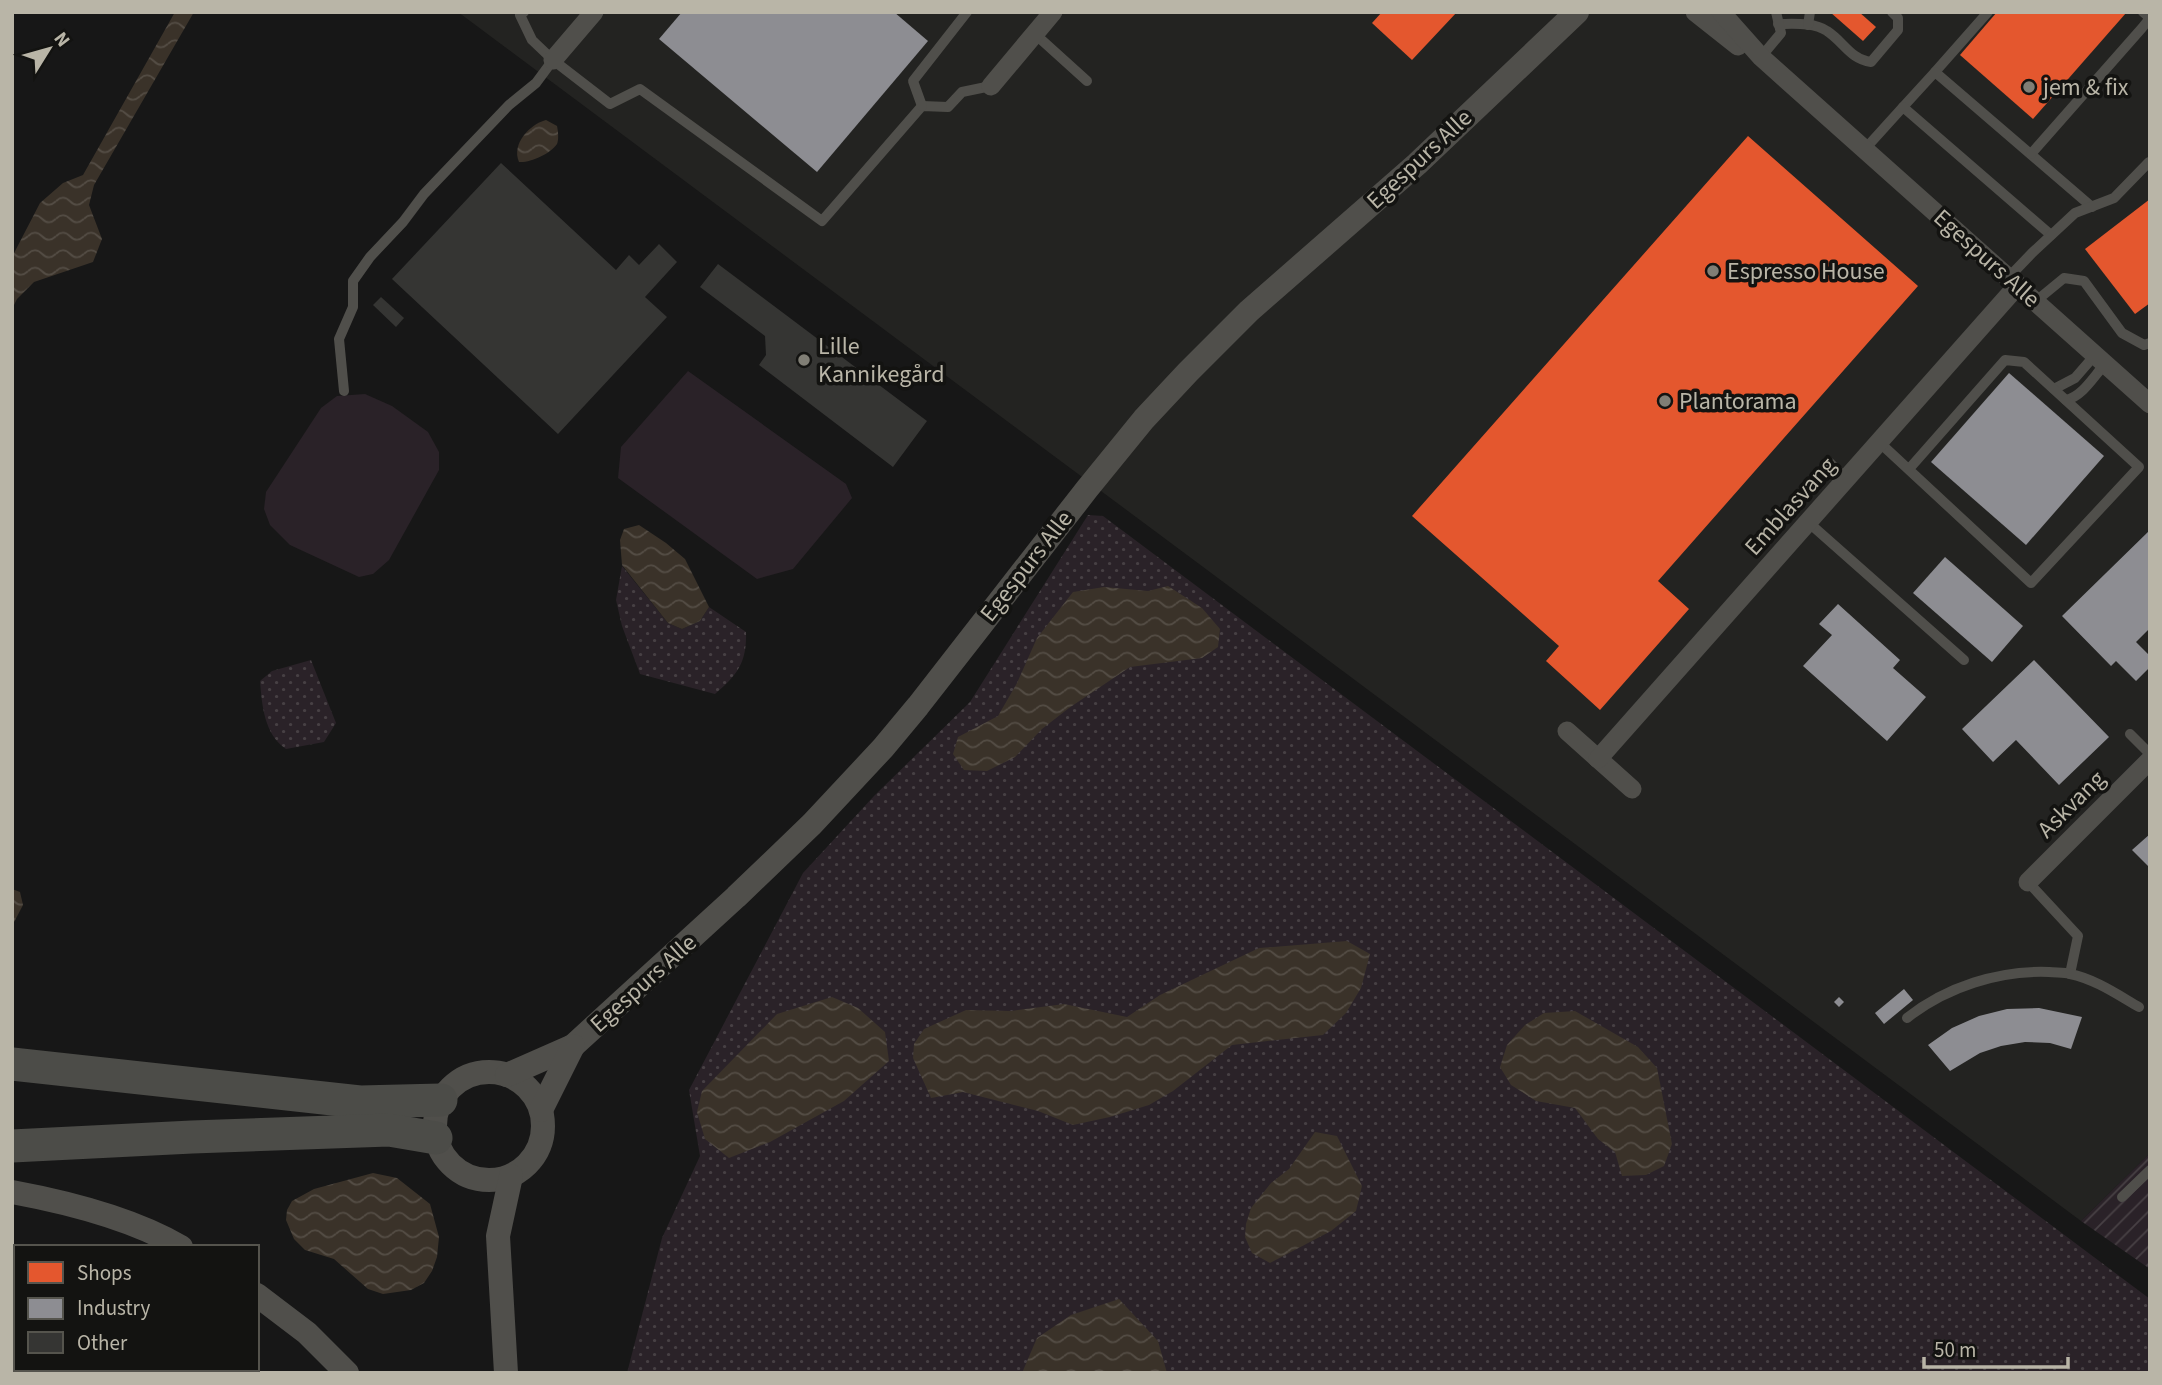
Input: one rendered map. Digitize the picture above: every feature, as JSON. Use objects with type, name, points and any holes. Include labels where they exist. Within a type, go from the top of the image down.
[{"type":"highway","points":[[12,1064],[360,1102],[441,1100]]},
{"type":"highway","points":[[12,1146],[389,1130],[436,1138]]},
{"type":"street","points":[[553,60],[594,12]]},
{"type":"street","points":[[991,86],[1053,12]]},
{"type":"street","name":"Egespurs Alle","points":[[1488,95],[1552,12]]},
{"type":"street","name":"Egespurs Alle","points":[[507,1075],[573,1046],[736,897],[826,810],[883,748],[1119,449],[1188,372],[1249,311],[1417,164],[1577,12]]},
{"type":"street","name":"Egespurs Alle","points":[[1695,12],[1741,49],[1761,57]]},
{"type":"street","name":"Egespurs Alle","points":[[1721,12],[1761,57],[2150,404]]},
{"type":"street","name":"Emblasvang","points":[[1598,759],[1879,442],[2013,281]]},
{"type":"street","points":[[1567,731],[1632,789]]},
{"type":"street","name":"Askvang","points":[[2028,883],[2150,760]]},
{"type":"street","name":"Egespurs Alle","points":[[541,1110],[573,1046]]},
{"type":"street","points":[[488,1071],[507,1075],[522,1083],[534,1095],[541,1110],[544,1123],[538,1149],[532,1160],[511,1175],[495,1180],[464,1174],[452,1165],[436,1138],[435,1118],[441,1100],[453,1085],[469,1075],[488,1071]]},
{"type":"street","points":[[498,1236],[511,1175]]},
{"type":"street","points":[[479,1179],[498,1236],[506,1373]]},
{"type":"street","points":[[12,1192],[51,1199],[111,1218],[166,1238],[178,1245]]},
{"type":"street","points":[[259,1297],[307,1333],[347,1373]]},
{"type":"lane","points":[[524,12],[520,15],[532,40],[553,60],[610,104],[640,89],[821,221],[922,106]]},
{"type":"lane","points":[[922,106],[913,81],[967,12]]},
{"type":"lane","points":[[1761,57],[1781,33],[1776,12]]},
{"type":"lane","points":[[1808,25],[1810,12]]},
{"type":"lane","points":[[1778,24],[1808,25],[1826,29],[1860,60],[1871,62],[1898,30],[1898,18],[1892,12]]},
{"type":"lane","points":[[1865,149],[1988,12]]},
{"type":"lane","points":[[2031,154],[2150,18],[2143,12]]},
{"type":"lane","points":[[1035,34],[1087,81]]},
{"type":"lane","points":[[344,391],[339,339],[353,307],[353,281],[424,194],[509,105],[536,83],[553,60]]},
{"type":"lane","points":[[1935,72],[2092,206]]},
{"type":"lane","points":[[922,106],[948,107],[962,92],[991,86]]},
{"type":"lane","points":[[1903,107],[2051,235]]},
{"type":"lane","points":[[2013,281],[2051,235],[2075,213],[2114,198],[2149,162]]},
{"type":"lane","points":[[2036,301],[2064,278],[2084,281],[2122,333],[2144,345],[2150,343]]},
{"type":"lane","points":[[2054,389],[2076,379],[2100,359]]},
{"type":"lane","points":[[2066,400],[2076,397],[2085,387],[2100,359]]},
{"type":"lane","points":[[1879,442],[2031,583],[2139,467],[2024,362],[2005,360],[1909,469]]},
{"type":"lane","points":[[1828,461],[1846,479]]},
{"type":"lane","points":[[1808,522],[1964,660]]},
{"type":"lane","points":[[2130,734],[2150,754]]},
{"type":"lane","points":[[2028,883],[2078,936],[2070,974]]},
{"type":"lane","points":[[1907,1018],[1922,1006],[1956,988],[2025,971],[2070,974],[2105,987],[2139,1007]]},
{"type":"lane","points":[[2122,1197],[2150,1170]]},
{"type":"shaded area","points":[[458,12],[2150,12],[2150,1153],[2081,1221]]},
{"type":"shaded area","points":[[688,371],[846,484],[852,498],[793,569],[757,579],[618,478],[621,447]]},
{"type":"shaded area","points":[[365,394],[392,406],[428,432],[439,452],[439,470],[389,560],[373,574],[359,577],[290,545],[270,525],[264,509],[266,492],[321,408],[337,396]]},
{"type":"shaded area","points":[[1088,515],[1103,516],[2150,1299],[2150,1373],[627,1373],[662,1238],[700,1156],[689,1090],[803,873],[874,796],[970,702]]},
{"type":"shaded area","points":[[622,566],[668,623],[682,629],[700,621],[709,607],[746,632],[745,652],[739,667],[715,694],[640,674],[622,626],[616,600]]},
{"type":"shaded area","points":[[311,660],[336,723],[324,742],[286,749],[269,727],[263,709],[260,681],[272,671]]},
{"type":"shaded area","points":[[2150,1153],[2150,1269],[2081,1221]]},
{"type":"water","points":[[175,12],[194,12],[94,185],[89,205],[102,239],[93,262],[34,282],[17,299],[12,309],[12,257],[40,203],[63,183],[83,175]]},
{"type":"water","points":[[546,120],[557,126],[557,144],[539,157],[519,162],[517,155],[520,142],[528,130]]},
{"type":"water","points":[[639,525],[685,559],[709,607],[700,621],[682,629],[668,623],[622,565],[620,540],[624,529]]},
{"type":"water","points":[[1168,586],[1202,608],[1220,629],[1218,647],[1202,658],[1130,667],[1042,729],[1015,757],[987,771],[964,770],[953,754],[958,737],[998,716],[1017,683],[1037,638],[1073,592],[1104,587],[1148,591]]},
{"type":"water","points":[[12,889],[20,892],[23,905],[12,926]]},
{"type":"water","points":[[1347,941],[1370,954],[1361,988],[1346,1013],[1323,1035],[1232,1045],[1173,1091],[1149,1105],[1110,1117],[1073,1125],[1038,1111],[963,1092],[931,1098],[913,1058],[914,1044],[924,1029],[966,1010],[1011,1011],[1064,1004],[1127,1017],[1160,995],[1259,948]]},
{"type":"water","points":[[832,997],[858,1008],[885,1032],[889,1061],[844,1101],[770,1142],[729,1158],[705,1139],[697,1112],[702,1091],[777,1014]]},
{"type":"water","points":[[1575,1011],[1638,1047],[1657,1068],[1672,1144],[1664,1166],[1646,1175],[1622,1176],[1615,1152],[1598,1139],[1575,1108],[1536,1101],[1511,1085],[1500,1067],[1507,1045],[1525,1025],[1544,1013]]},
{"type":"water","points":[[1315,1132],[1337,1136],[1362,1186],[1356,1211],[1331,1231],[1270,1263],[1252,1253],[1245,1237],[1251,1208],[1271,1183],[1289,1169]]},
{"type":"water","points":[[373,1173],[397,1178],[430,1204],[439,1237],[437,1257],[424,1283],[411,1290],[383,1294],[368,1289],[334,1259],[305,1250],[294,1239],[286,1220],[292,1201],[314,1189]]},
{"type":"water","points":[[1119,1299],[1158,1341],[1167,1373],[1022,1373],[1037,1338],[1071,1315]]},
{"type":"building: Shops","points":[[1382,12],[1457,12],[1412,60],[1372,23]]},
{"type":"building: Shops","points":[[1830,12],[1859,12],[1876,27],[1863,41]]},
{"type":"building: Shops","name":"jem & fix","points":[[1997,12],[2126,13],[2033,119],[1960,55]]},
{"type":"building: Shops","name":"Plantorama","points":[[1748,136],[1918,286],[1658,581],[1689,609],[1600,710],[1546,661],[1559,646],[1412,516]]},
{"type":"building: Shops","points":[[2150,199],[2150,303],[2135,314],[2085,249]]},
{"type":"building: Industry","points":[[682,12],[894,12],[928,41],[817,172],[659,39]]},
{"type":"building: Industry","points":[[2009,373],[2104,456],[2026,545],[1931,462]]},
{"type":"building: Industry","points":[[2150,530],[2150,628],[2136,642],[2150,656],[2150,667],[2136,681],[2116,661],[2111,666],[2062,616]]},
{"type":"building: Industry","points":[[1945,557],[2023,626],[1992,662],[1913,593]]},
{"type":"building: Industry","points":[[1838,604],[1900,660],[1893,668],[1926,697],[1887,741],[1803,666],[1832,635],[1819,624]]},
{"type":"building: Industry","points":[[2034,660],[2109,737],[2059,785],[2016,740],[1993,762],[1962,729]]},
{"type":"building: Industry","points":[[2150,834],[2150,868],[2132,850]]},
{"type":"building: Industry","points":[[1904,989],[1913,1000],[1884,1024],[1875,1013]]},
{"type":"building: Industry","points":[[1839,997],[1844,1002],[1839,1007],[1834,1002]]},
{"type":"building: Industry","points":[[2039,1008],[2082,1017],[2071,1049],[2050,1043],[2025,1042],[2001,1046],[1980,1053],[1950,1071],[1928,1045],[1952,1028],[1979,1016],[2007,1009]]},
{"type":"building: Other","points":[[501,163],[616,270],[629,255],[639,265],[659,244],[677,262],[645,297],[667,317],[558,434],[392,279]]},
{"type":"building: Other","name":"Lille Kannikegård","points":[[718,264],[927,421],[893,467],[759,365],[766,355],[765,336],[700,287]]},
{"type":"building: Other","points":[[381,297],[404,318],[396,327],[373,305]]},
{"type":"place","name":"jem & fix","points":[[2029,87]]},
{"type":"place","name":"Espresso House","points":[[1713,271]]},
{"type":"place","name":"Lille Kannikegård","points":[[804,360]]},
{"type":"place","name":"Plantorama","points":[[1665,401]]}]
